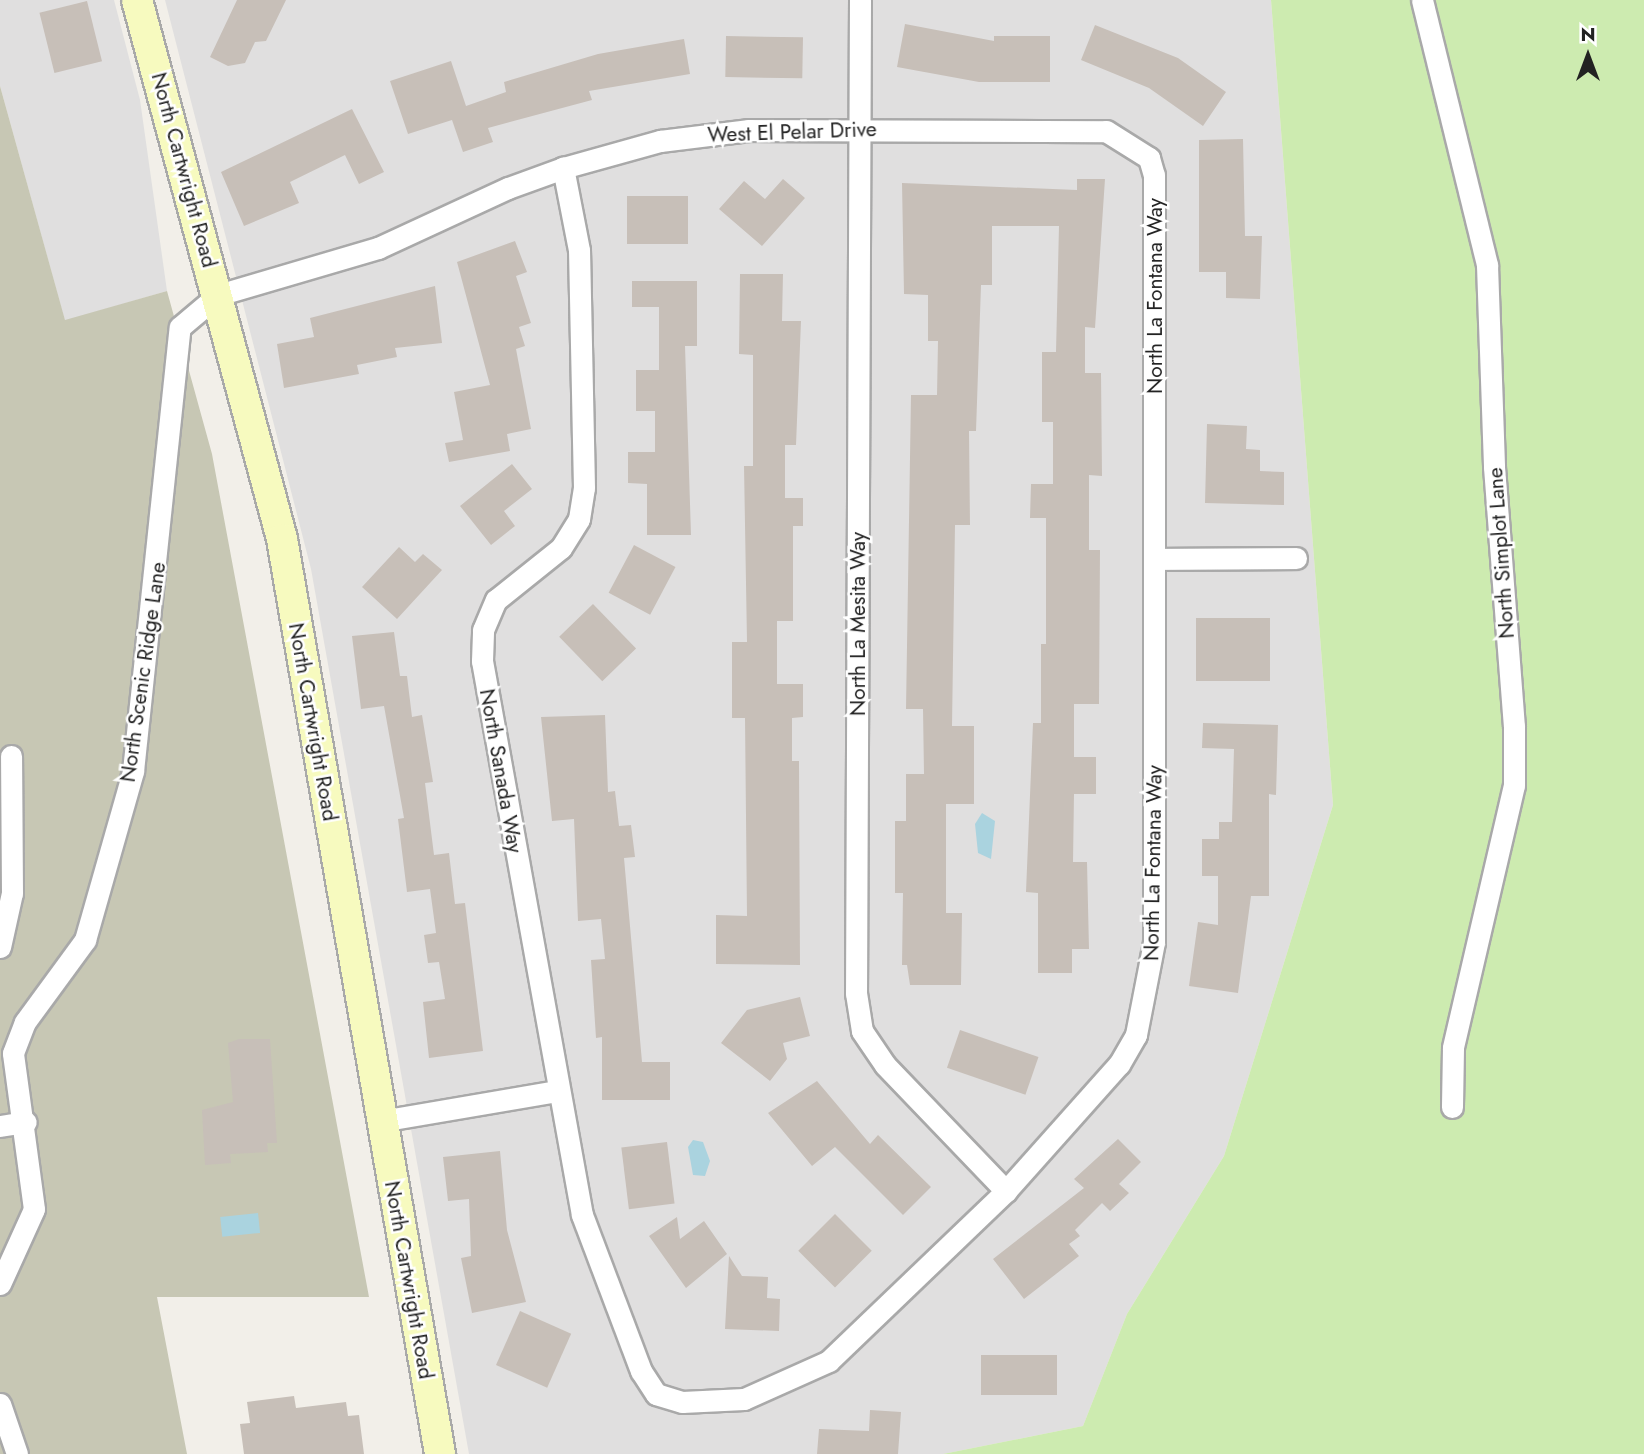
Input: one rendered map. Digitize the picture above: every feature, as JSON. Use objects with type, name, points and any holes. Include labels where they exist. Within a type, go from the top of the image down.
[{"type":"street","name":"North Cartwright Road","points":[[137,0],[282,539],[440,1454]]},
{"type":"street","name":"North La Mesita Way","points":[[860,0],[856,993],[862,1031],[885,1065],[1006,1191]]},
{"type":"street","name":"North Simplot Lane","points":[[1422,0],[1487,265],[1494,467],[1514,726],[1514,785],[1453,1048],[1452,1107]]},
{"type":"street","name":"West El Pelar Drive","points":[[218,295],[378,248],[563,168],[660,141],[749,130],[861,128],[1106,131],[1138,145]]},
{"type":"street","name":"North La Fontana Way","points":[[656,1394],[711,1403],[772,1392],[829,1361],[1006,1191],[1119,1064],[1136,1035],[1149,988],[1157,559],[1154,175],[1138,145]]},
{"type":"street","name":"North Sanada Way","points":[[563,168],[579,250],[584,488],[579,519],[561,548],[496,600],[483,630],[482,662],[557,1091],[582,1215],[641,1371],[656,1394]]},
{"type":"street","name":"North Scenic Ridge Lane","points":[[0,1284],[34,1209],[26,1122],[13,1053],[25,1022],[85,940],[133,771],[180,327],[218,295]]},
{"type":"street","points":[[1157,559],[1296,558]]},
{"type":"street","points":[[0,947],[12,893],[6,827],[11,756]]},
{"type":"street","points":[[381,1121],[557,1091]]},
{"type":"street","points":[[0,1126],[26,1122]]},
{"type":"street","points":[[0,1404],[17,1454]]},
{"type":"shaded area","points":[[0,0],[114,0],[140,100],[167,291],[65,321],[0,86]]},
{"type":"shaded area","points":[[165,0],[1271,0],[1333,805],[1224,1156],[1127,1314],[1083,1426],[943,1454],[469,1454],[311,569]]},
{"type":"shaded area","points":[[0,86],[65,320],[167,291],[212,454],[369,1297],[157,1297],[187,1454],[0,1454]]},
{"type":"green space","points":[[1271,0],[1644,0],[1644,1454],[943,1454],[1083,1426],[1127,1314],[1224,1156],[1333,805]]},
{"type":"water","points":[[982,813],[995,821],[991,859],[978,853],[975,824]]},
{"type":"water","points":[[693,1140],[703,1142],[710,1161],[705,1176],[693,1175],[688,1147]]},
{"type":"water","points":[[258,1213],[260,1233],[222,1237],[220,1217]]},
{"type":"building","points":[[237,0],[286,0],[266,41],[255,42],[245,63],[228,66],[210,57]]},
{"type":"building","points":[[87,1],[102,61],[54,73],[39,13]]},
{"type":"building","points":[[905,24],[994,41],[994,36],[1050,36],[1050,82],[979,82],[897,67]]},
{"type":"building","points":[[1095,25],[1178,58],[1226,92],[1203,126],[1149,88],[1081,60]]},
{"type":"building","points":[[726,36],[803,37],[802,78],[725,77]]},
{"type":"building","points":[[684,39],[690,74],[589,91],[592,100],[488,128],[493,142],[463,152],[452,120],[408,134],[390,81],[451,61],[466,106],[506,92],[504,82],[598,54]]},
{"type":"building","points":[[352,109],[384,172],[359,184],[345,155],[290,182],[299,203],[244,226],[221,172]]},
{"type":"building","points":[[1243,139],[1245,236],[1262,236],[1260,299],[1226,298],[1226,272],[1199,272],[1199,140]]},
{"type":"building","points":[[783,179],[805,198],[762,246],[719,209],[744,181],[765,199]]},
{"type":"building","points":[[1077,179],[1105,179],[1095,328],[1085,327],[1085,373],[1101,373],[1102,476],[1089,475],[1089,550],[1100,550],[1099,704],[1074,704],[1074,757],[1096,757],[1096,794],[1074,794],[1073,862],[1087,862],[1089,949],[1072,949],[1072,973],[1038,973],[1038,893],[1026,892],[1033,723],[1041,723],[1041,644],[1046,644],[1046,518],[1030,518],[1031,484],[1053,484],[1053,422],[1042,422],[1042,352],[1056,352],[1059,226],[992,226],[992,285],[981,285],[976,431],[969,431],[970,525],[955,525],[952,726],[974,726],[974,804],[946,804],[946,913],[962,913],[961,985],[910,985],[907,965],[902,965],[903,893],[895,893],[895,821],[906,821],[906,774],[924,774],[923,709],[906,709],[911,395],[937,395],[938,341],[928,341],[928,295],[904,294],[902,183],[1077,190]]},
{"type":"building","points":[[627,196],[688,196],[688,244],[627,244]]},
{"type":"building","points":[[515,241],[527,272],[516,276],[531,323],[519,327],[525,346],[516,349],[531,429],[507,434],[510,451],[449,462],[445,443],[463,440],[454,392],[490,385],[457,262]]},
{"type":"building","points":[[740,274],[783,274],[782,321],[801,321],[796,445],[785,445],[785,498],[803,498],[803,526],[793,526],[793,621],[777,621],[777,684],[803,684],[803,717],[792,718],[792,761],[799,761],[800,965],[716,964],[716,915],[747,916],[745,718],[732,718],[732,642],[747,642],[744,466],[753,466],[753,355],[739,354]]},
{"type":"building","points":[[632,281],[697,281],[697,346],[685,346],[691,535],[647,535],[647,484],[628,483],[628,452],[655,452],[655,411],[636,411],[636,370],[659,370],[659,307],[632,307]]},
{"type":"building","points":[[435,286],[442,343],[395,348],[397,357],[357,365],[359,374],[284,388],[277,344],[314,337],[310,318]]},
{"type":"building","points":[[1207,424],[1247,426],[1246,449],[1260,450],[1260,471],[1284,472],[1284,505],[1205,503]]},
{"type":"building","points":[[512,464],[532,489],[504,511],[515,526],[491,545],[460,506]]},
{"type":"building","points":[[634,545],[675,567],[650,615],[609,593]]},
{"type":"building","points":[[399,547],[415,562],[423,554],[442,570],[397,619],[362,587]]},
{"type":"building","points":[[593,604],[636,649],[602,681],[559,637]]},
{"type":"building","points":[[1196,618],[1270,618],[1270,681],[1196,681]]},
{"type":"building","points":[[394,632],[400,676],[407,676],[412,717],[422,715],[433,782],[425,783],[434,855],[449,853],[455,904],[465,903],[483,1051],[429,1058],[423,1002],[445,999],[439,962],[428,963],[424,935],[436,933],[430,889],[407,892],[398,819],[404,818],[384,706],[361,709],[352,636]]},
{"type":"building","points":[[605,715],[608,792],[615,791],[619,826],[631,825],[635,857],[624,858],[642,1062],[670,1062],[670,1100],[602,1100],[602,1037],[596,1038],[591,960],[605,959],[601,919],[578,921],[574,819],[552,821],[541,717]]},
{"type":"building","points":[[1203,723],[1278,725],[1276,795],[1269,794],[1269,896],[1251,896],[1238,993],[1189,986],[1198,922],[1218,925],[1218,876],[1202,876],[1202,839],[1219,839],[1219,822],[1232,822],[1234,749],[1202,748]]},
{"type":"building","points":[[800,997],[810,1036],[783,1043],[787,1059],[770,1081],[721,1043],[747,1010]]},
{"type":"building","points":[[960,1030],[1038,1057],[1025,1095],[947,1068]]},
{"type":"building","points":[[239,1039],[270,1039],[277,1143],[267,1143],[268,1152],[230,1154],[231,1163],[205,1165],[202,1110],[233,1102],[228,1043]]},
{"type":"building","points":[[817,1081],[870,1144],[878,1135],[931,1187],[903,1215],[835,1147],[812,1166],[768,1113]]},
{"type":"building","points":[[1118,1139],[1141,1162],[1119,1184],[1129,1193],[1110,1211],[1102,1203],[1075,1230],[1080,1236],[1069,1244],[1079,1256],[1024,1299],[993,1259],[1084,1188],[1074,1179]]},
{"type":"building","points":[[667,1142],[675,1204],[629,1209],[621,1148]]},
{"type":"building","points":[[500,1151],[507,1230],[526,1302],[472,1313],[461,1258],[471,1256],[469,1199],[448,1201],[443,1157]]},
{"type":"building","points":[[835,1214],[872,1251],[835,1288],[798,1251]]},
{"type":"building","points":[[677,1217],[680,1239],[704,1221],[727,1254],[686,1288],[649,1236]]},
{"type":"building","points":[[729,1256],[742,1276],[768,1277],[767,1298],[780,1299],[779,1331],[725,1329]]},
{"type":"building","points":[[520,1311],[571,1334],[547,1388],[496,1365]]},
{"type":"building","points":[[981,1355],[1057,1355],[1057,1395],[981,1395]]},
{"type":"building","points":[[294,1396],[296,1408],[346,1402],[348,1416],[359,1415],[364,1454],[244,1454],[240,1424],[250,1423],[247,1402]]},
{"type":"building","points":[[870,1410],[901,1412],[898,1454],[817,1454],[819,1429],[869,1431]]}]
